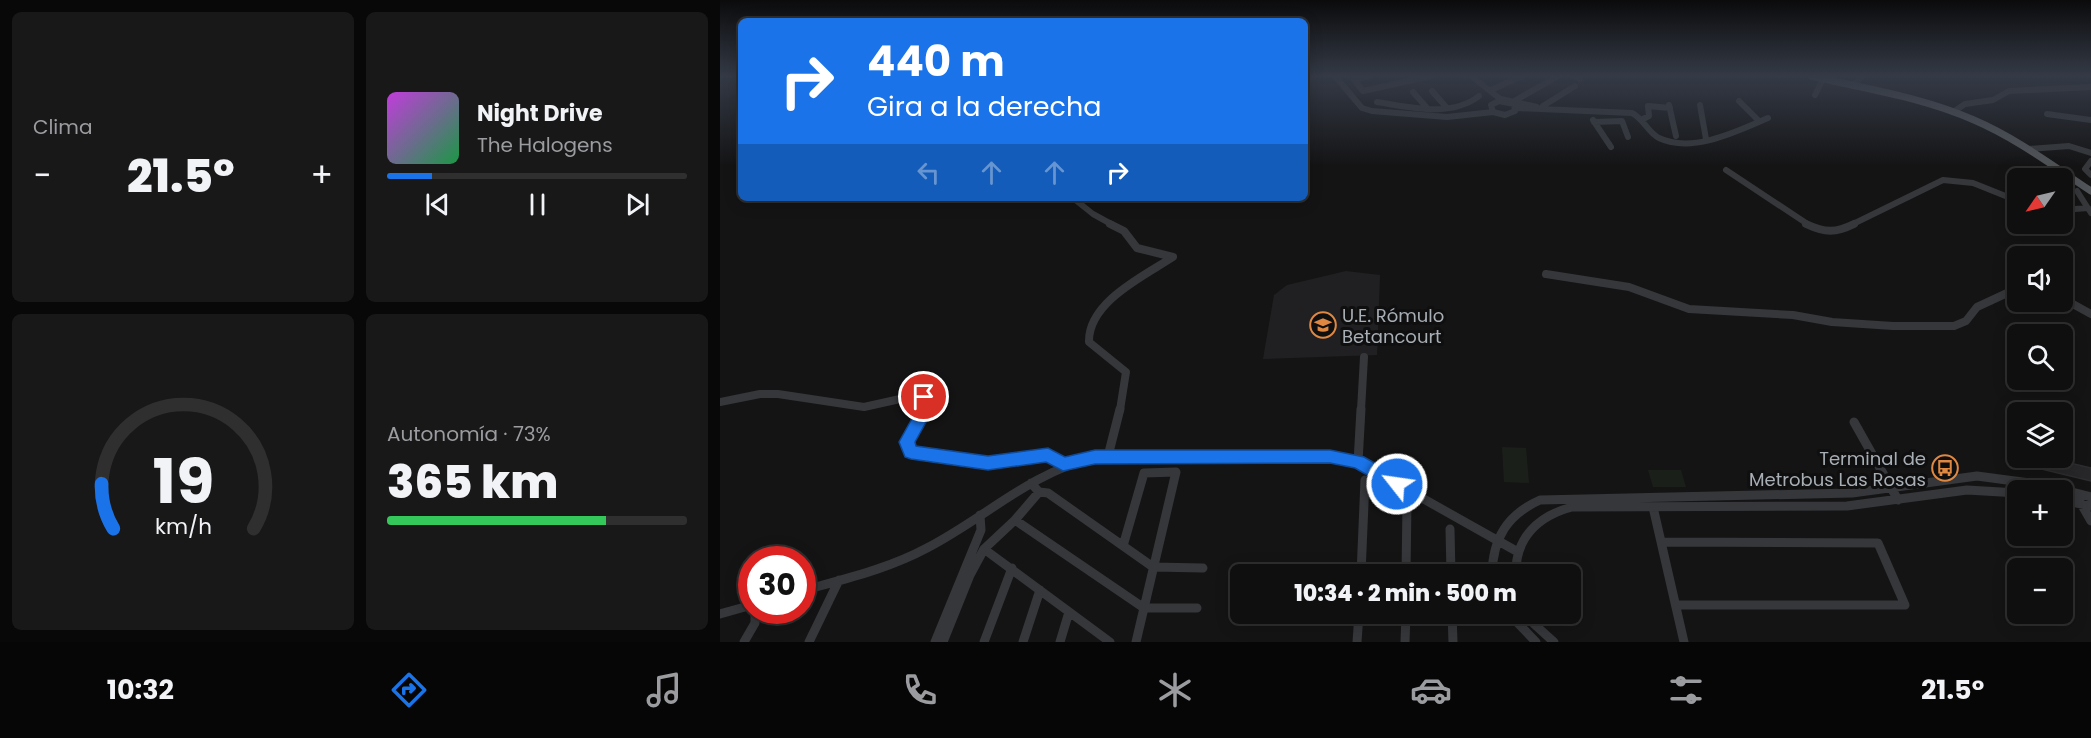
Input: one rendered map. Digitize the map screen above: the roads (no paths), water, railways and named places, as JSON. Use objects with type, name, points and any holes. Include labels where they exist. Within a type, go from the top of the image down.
[{"type":"main road","points":[[1930,106],[1953,112],[1995,130],[2091,191]]},
{"type":"main road","points":[[2028,149],[2091,191]]},
{"type":"street","points":[[1360,106],[1372,111],[1427,111],[1453,106]]},
{"type":"street","points":[[1399,106],[1465,116],[1493,112],[1510,114],[1516,108],[1588,109]]},
{"type":"street","points":[[1423,106],[1427,111]]},
{"type":"street","points":[[1491,106],[1493,112]]},
{"type":"street","points":[[1534,106],[1632,113],[1643,119],[1655,137],[1669,143],[1723,137],[1768,118]]},
{"type":"street","points":[[1643,119],[1649,116],[1648,106],[1669,106],[1676,136]]},
{"type":"street","points":[[1700,106],[1706,139]]},
{"type":"street","points":[[1744,106],[1759,121]]},
{"type":"street","points":[[1953,112],[1962,106]]},
{"type":"street","points":[[1588,109],[1611,147]]},
{"type":"street","points":[[2047,114],[2091,120]]},
{"type":"street","points":[[1594,122],[1622,121],[1628,137]]},
{"type":"street","points":[[2028,149],[2069,146],[2091,153]]},
{"type":"street","points":[[2091,161],[2085,170],[2091,175]]},
{"type":"street","points":[[1726,170],[1793,215],[1826,232],[1837,232],[1943,180],[1973,183],[2007,197]]},
{"type":"street","points":[[2077,191],[2089,210]]},
{"type":"street","points":[[816,587],[872,570],[929,549],[1071,460],[1108,456],[1125,389],[1126,372],[1121,365],[1089,342],[1086,335],[1090,321],[1124,291],[1173,257],[1137,248],[1131,236],[1122,228],[1096,217],[1077,201]]},
{"type":"street","points":[[2073,210],[2089,210]]},
{"type":"street","points":[[1546,274],[1629,287],[1689,309],[1794,315],[1832,322],[1893,326],[1954,326],[1966,321],[1977,307],[2007,293]]},
{"type":"street","points":[[2073,304],[2091,314]]},
{"type":"street","points":[[1358,462],[1364,357]]},
{"type":"street","points":[[720,402],[760,394],[778,394],[869,407],[906,396],[921,396],[926,399],[927,406],[908,439],[907,447],[911,452],[988,463],[1048,455],[1063,464]]},
{"type":"street","points":[[1854,422],[1889,488],[1898,500]]},
{"type":"street","points":[[816,587],[907,559],[1063,464],[1095,457],[1330,457],[1358,462],[1518,552]]},
{"type":"street","points":[[1123,546],[1143,473],[1176,472],[1136,642]]},
{"type":"street","points":[[1493,564],[1495,540],[1517,512],[1540,500],[1817,495],[1977,476],[2007,480]]},
{"type":"street","points":[[1361,564],[1365,480]]},
{"type":"street","points":[[1031,483],[1039,492],[1047,493],[1153,567],[1203,568]]},
{"type":"street","points":[[1514,564],[1526,534],[1545,516],[1556,510],[1572,507],[1847,507],[1966,490],[2007,493]]},
{"type":"street","points":[[943,642],[970,575],[984,549],[1015,520],[1039,492]]},
{"type":"street","points":[[2075,493],[2091,497]]},
{"type":"street","points":[[2075,493],[2091,521]]},
{"type":"street","points":[[1406,564],[1407,502]]},
{"type":"street","points":[[2073,502],[2091,506]]},
{"type":"street","points":[[1653,507],[1684,642]]},
{"type":"street","points":[[935,642],[981,530],[980,515]]},
{"type":"street","points":[[1015,520],[1144,608],[1197,608]]},
{"type":"street","points":[[1450,529],[1451,564]]},
{"type":"street","points":[[1661,543],[1878,543],[1905,605],[1676,605]]},
{"type":"street","points":[[984,549],[1069,612],[1099,638],[1110,642]]},
{"type":"street","points":[[984,642],[1012,568]]},
{"type":"street","points":[[808,642],[839,580]]},
{"type":"street","points":[[1023,642],[1040,590]]},
{"type":"street","points":[[720,612],[738,608]]},
{"type":"street","points":[[1060,642],[1069,612]]},
{"type":"street","points":[[744,642],[753,624]]},
{"type":"street","points":[[1358,642],[1359,624]]},
{"type":"street","points":[[1405,642],[1406,624]]},
{"type":"street","points":[[1452,624],[1453,642]]},
{"type":"street","points":[[1519,624],[1536,642]]},
{"type":"street","points":[[1534,624],[1554,642]]},
{"type":"place","name":"U.E. Rómulo Betancourt","points":[[1323,325]]},
{"type":"place","name":"Terminal de Metrobus Las Rosas","points":[[1945,468]]}]
